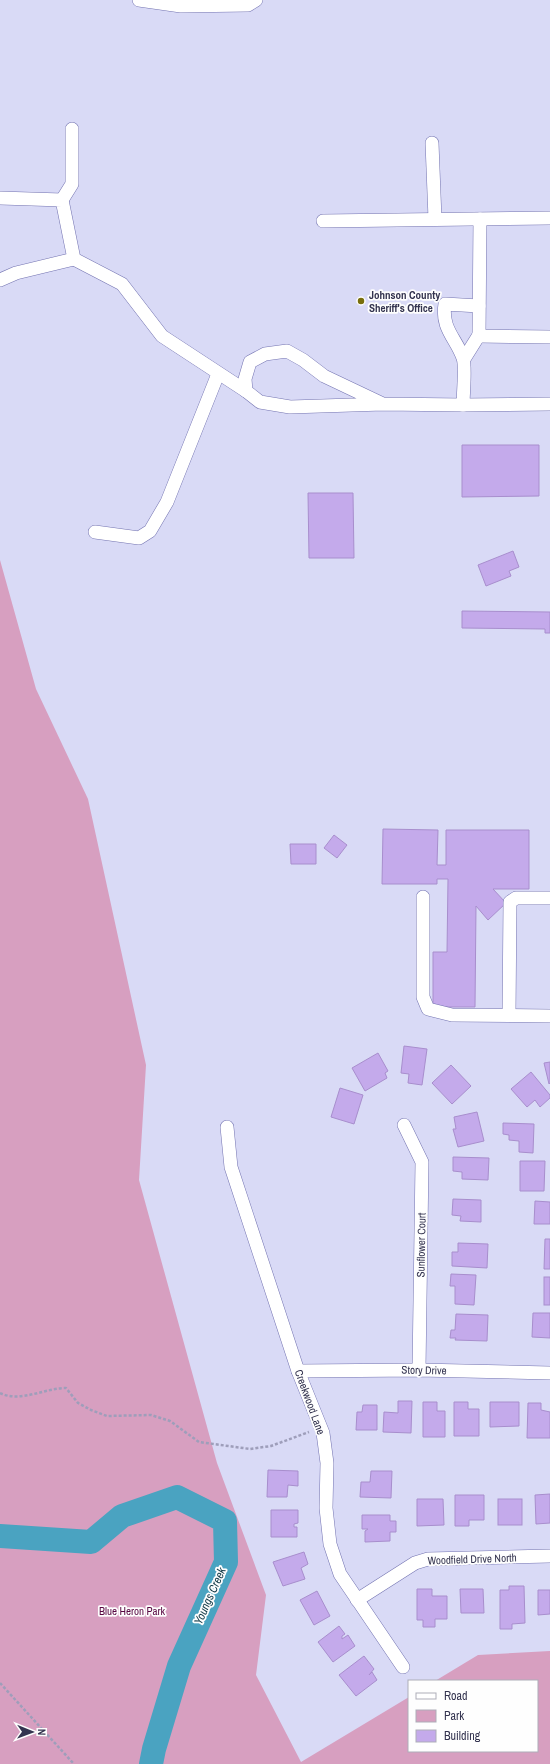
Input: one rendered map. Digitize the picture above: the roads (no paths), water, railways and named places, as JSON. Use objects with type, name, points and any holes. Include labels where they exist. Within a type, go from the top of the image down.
[{"type":"street","points":[[139,0],[181,6],[248,5],[256,0]]},
{"type":"street","points":[[72,128],[72,184],[62,200],[74,259]]},
{"type":"street","points":[[432,143],[435,219]]},
{"type":"street","points":[[0,198],[62,200]]},
{"type":"street","points":[[323,221],[550,218]]},
{"type":"street","points":[[463,405],[464,359],[479,335],[480,219]]},
{"type":"street","points":[[0,280],[16,273],[74,259],[122,284],[162,336],[246,391],[260,402],[290,407],[383,404],[550,404]]},
{"type":"street","points":[[464,359],[449,334],[443,314],[445,304],[479,306]]},
{"type":"street","points":[[479,335],[550,337]]},
{"type":"street","points":[[246,391],[245,379],[250,362],[265,354],[287,351],[304,360],[324,376],[383,404]]},
{"type":"street","points":[[95,532],[139,538],[150,531],[166,502],[218,374]]},
{"type":"street","points":[[423,897],[423,997],[428,1009],[452,1015],[550,1016]]},
{"type":"street","points":[[509,1015],[510,902],[516,898],[550,898]]},
{"type":"street","name":"Sunflower Court","points":[[404,1125],[422,1162],[419,1370]]},
{"type":"street","name":"Creekwood Lane","points":[[227,1127],[231,1167],[298,1371],[321,1427],[327,1463],[326,1508],[330,1544],[340,1574],[404,1667]]},
{"type":"street","name":"Story Drive","points":[[298,1371],[419,1370],[550,1373]]},
{"type":"street","name":"Woodfield Drive North","points":[[357,1600],[409,1566],[428,1559],[550,1556]]},
{"type":"waterway","name":"Youngs Creek","points":[[0,1536],[91,1542],[122,1516],[177,1497],[225,1521],[226,1562],[179,1666],[154,1749],[151,1764]]},
{"type":"place","name":"Johnson County Sheriff's Office","points":[[361,301]]},
{"type":"park label","name":"Blue Heron Park","points":[[132,1611]]}]
